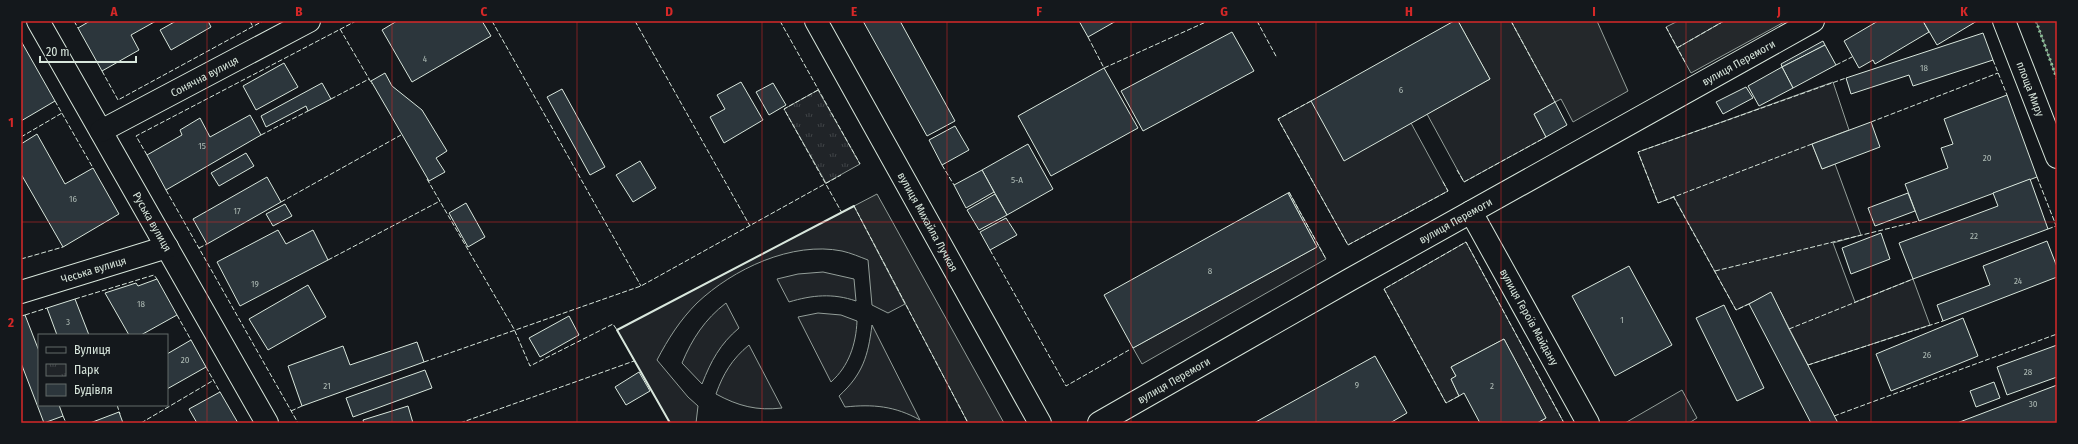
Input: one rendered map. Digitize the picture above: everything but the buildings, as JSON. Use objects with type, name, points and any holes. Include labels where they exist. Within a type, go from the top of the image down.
[{"type":"main road","name":"Руська вулиця","points":[[38,21],[267,423]]},
{"type":"main road","name":"Сонячна вулиця","points":[[101,131],[309,21]]},
{"type":"main road","name":"вулиця Михайла Лучкая","points":[[816,21],[1040,423]]},
{"type":"main road","name":"вулиця Перемоги","points":[[1099,423],[1471,212],[1813,21]]},
{"type":"main road","name":"площа Миру","points":[[2004,21],[2057,157]]},
{"type":"main road","name":"вулиця Героїв Майдану","points":[[1471,212],[1588,423]]},
{"type":"main road","name":"Чеська вулиця","points":[[21,292],[167,247]]},
{"type":"green space","points":[[1458,21],[1511,21],[1555,102],[1534,114],[1546,137],[1464,182],[1427,114],[1490,79]]},
{"type":"green space","points":[[1678,21],[1724,21],[1677,48],[1666,27]]},
{"type":"green space","points":[[2036,21],[2057,21],[2057,79]]},
{"type":"green space","points":[[1833,82],[1849,130],[1812,144],[1822,169],[1835,164],[1861,235],[1833,243],[1855,302],[1913,279],[1930,325],[1808,365],[1771,293],[1736,310],[1674,197],[1658,203],[1638,152]]},
{"type":"green space","points":[[818,90],[860,164],[826,183],[784,109]]},
{"type":"green space","points":[[1311,101],[1411,123],[1448,191],[1348,245],[1278,119]]},
{"type":"green space","points":[[1289,192],[1326,259],[1142,364],[1133,348],[1317,247],[1288,193]]},
{"type":"green space","points":[[854,206],[905,304],[888,313],[872,305],[868,260],[842,251],[823,249],[803,250],[764,260],[746,269],[728,279],[697,303],[675,330],[657,360],[688,397],[698,406],[696,423],[670,423],[617,330]]},
{"type":"green space","points":[[1466,242],[1564,423],[1537,423],[1546,418],[1504,339],[1451,367],[1456,376],[1451,379],[1459,396],[1446,403],[1384,289]]},
{"type":"green space","points":[[823,272],[854,279],[856,301],[831,296],[814,296],[789,302],[777,279],[798,274]]},
{"type":"green space","points":[[726,303],[739,328],[726,340],[717,353],[702,384],[682,363],[690,346],[705,323]]},
{"type":"green space","points":[[818,313],[841,315],[857,321],[855,338],[847,362],[843,369],[831,382],[798,317]]},
{"type":"green space","points":[[872,325],[920,420],[911,415],[884,407],[845,407],[839,396],[854,380],[863,364],[869,346]]},
{"type":"green space","points":[[749,345],[782,408],[764,409],[748,407],[732,402],[716,394],[729,367]]},
{"type":"green space","points":[[1682,390],[1697,418],[1689,423],[1625,423]]},
{"type":"shaded area","points":[[1511,21],[1597,21],[1628,91],[1573,122],[1561,99],[1555,102]]},
{"type":"shaded area","points":[[1724,21],[1786,21],[1691,73],[1677,48]]},
{"type":"shaded area","points":[[877,194],[1004,423],[968,423],[854,206]]},
{"type":"hedge","points":[[2036,21],[2057,79]]},
{"type":"fence","points":[[74,21],[78,28]]},
{"type":"fence","points":[[250,21],[253,27]]},
{"type":"fence","points":[[102,71],[118,100],[263,21]]},
{"type":"fence","points":[[147,155],[136,136],[356,21]]},
{"type":"fence","points":[[492,21],[641,286]]},
{"type":"fence","points":[[635,21],[750,226]]},
{"type":"fence","points":[[780,21],[860,164]]},
{"type":"fence","points":[[1088,37],[1104,68],[1208,21]]},
{"type":"fence","points":[[1257,21],[1277,58]]},
{"type":"fence","points":[[1511,21],[1555,102]]},
{"type":"fence","points":[[1677,48],[1724,21]]},
{"type":"fence","points":[[1666,27],[1685,62]]},
{"type":"fence","points":[[340,29],[372,84]]},
{"type":"fence","points":[[1836,65],[1852,57]]},
{"type":"fence","points":[[1993,60],[2007,95]]},
{"type":"fence","points":[[1871,122],[1998,73]]},
{"type":"fence","points":[[1812,144],[1658,203],[1638,152],[1846,78]]},
{"type":"fence","points":[[331,99],[369,79]]},
{"type":"fence","points":[[818,90],[784,109],[842,213]]},
{"type":"fence","points":[[55,101],[93,168]]},
{"type":"fence","points":[[1311,101],[1278,119],[1348,245],[1448,191],[1442,180]]},
{"type":"fence","points":[[261,135],[308,111]]},
{"type":"fence","points":[[21,137],[62,113]]},
{"type":"fence","points":[[281,202],[401,135]]},
{"type":"fence","points":[[1457,170],[1464,182],[1546,137]]},
{"type":"fence","points":[[942,165],[954,185]]},
{"type":"fence","points":[[424,362],[641,286],[841,175]]},
{"type":"fence","points":[[2037,177],[2057,228]]},
{"type":"fence","points":[[427,179],[514,329],[530,366],[613,324],[617,330]]},
{"type":"fence","points":[[166,190],[298,423]]},
{"type":"fence","points":[[1289,192],[1326,259]]},
{"type":"fence","points":[[1673,196],[1736,310],[1749,304]]},
{"type":"fence","points":[[328,260],[440,201]]},
{"type":"fence","points":[[854,206],[968,423]]},
{"type":"fence","points":[[1715,271],[1919,221]]},
{"type":"fence","points":[[2048,229],[2056,226]]},
{"type":"fence","points":[[1459,396],[1446,403],[1384,289],[1466,242],[1564,423]]},
{"type":"fence","points":[[199,248],[207,244]]},
{"type":"fence","points":[[21,259],[63,247]]},
{"type":"fence","points":[[990,250],[1066,386],[1129,350]]},
{"type":"fence","points":[[75,299],[154,275],[157,279]]},
{"type":"fence","points":[[1789,329],[1913,279]]},
{"type":"fence","points":[[25,315],[47,308]]},
{"type":"fence","points":[[177,315],[191,340]]},
{"type":"fence","points":[[1808,365],[1943,321]]},
{"type":"fence","points":[[1834,416],[2057,334]]},
{"type":"fence","points":[[460,423],[634,361]]},
{"type":"fence","points":[[206,367],[220,392]]},
{"type":"fence","points":[[141,423],[214,380]]},
{"type":"fence","points":[[117,406],[120,414]]},
{"type":"fence","points":[[291,411],[302,406]]},
{"type":"fence","points":[[63,416],[66,423]]},
{"type":"wall","points":[[670,423],[617,330],[854,206]]}]
